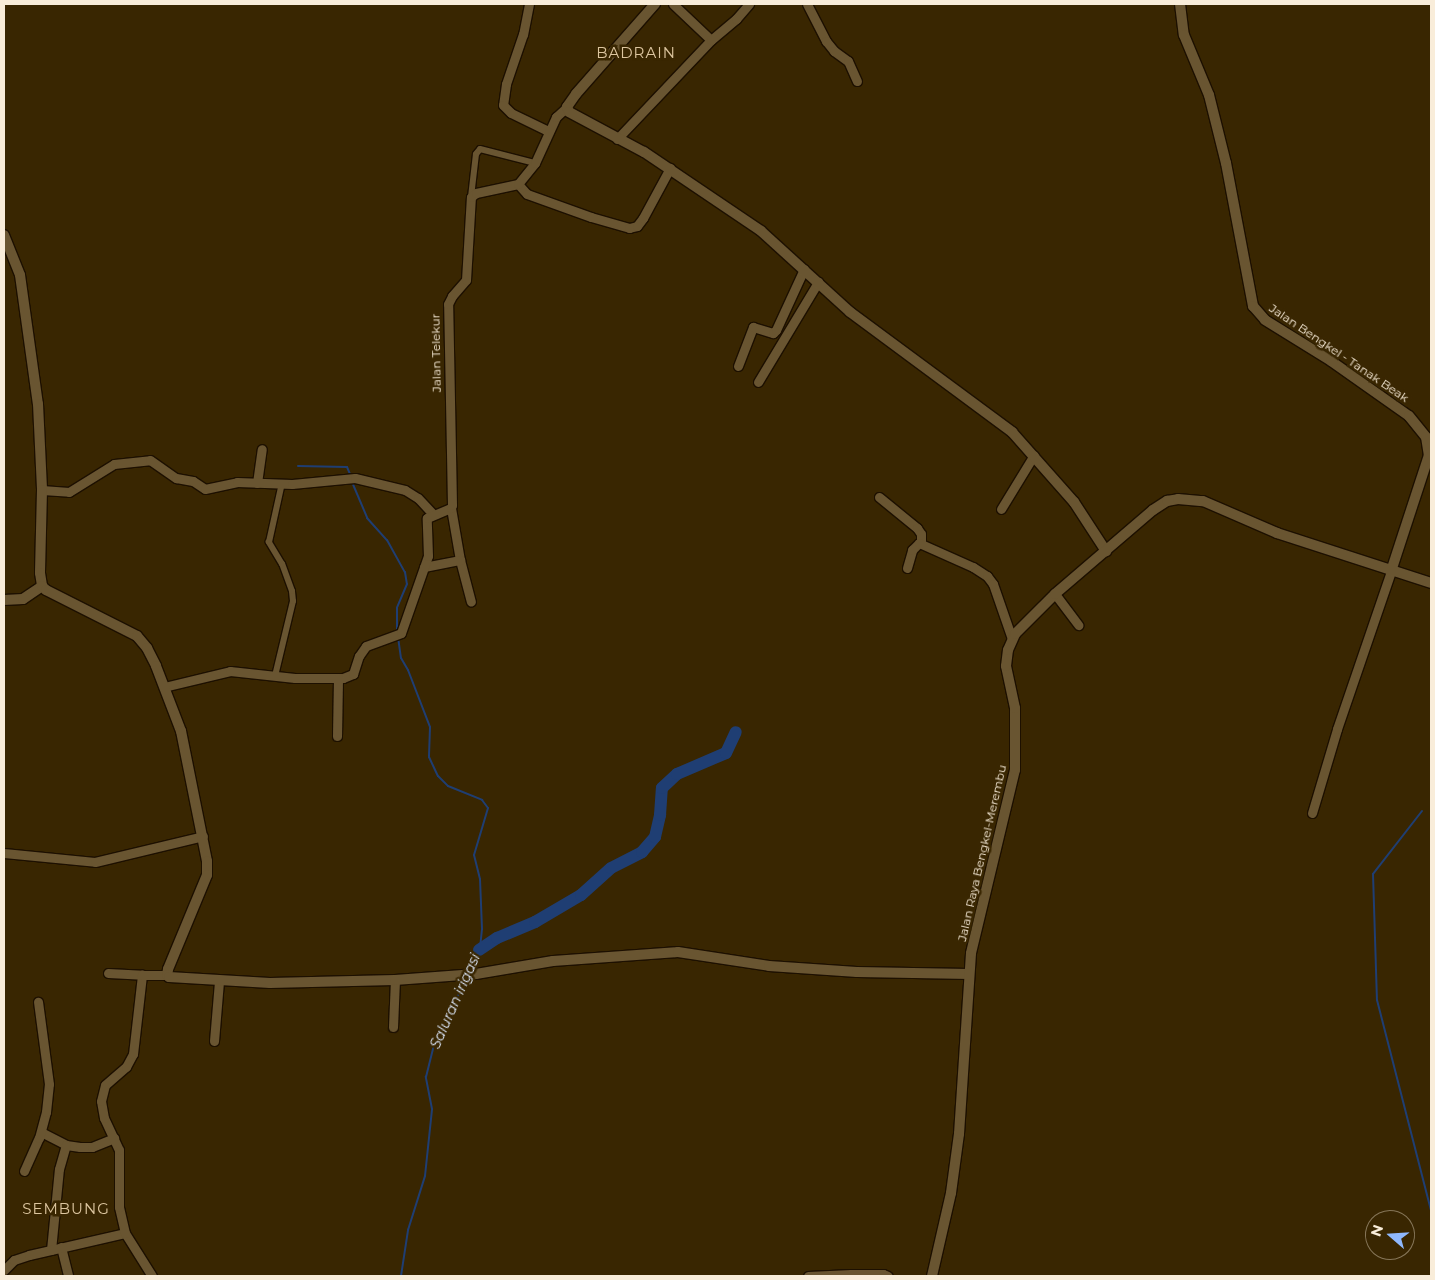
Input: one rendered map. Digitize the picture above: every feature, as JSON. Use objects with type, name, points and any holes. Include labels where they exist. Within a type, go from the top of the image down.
[{"type":"street","points":[[529,4],[523,34],[506,84],[503,105],[511,113],[548,131]]},
{"type":"street","points":[[471,197],[476,193],[518,184],[535,163],[556,117],[567,107],[600,65],[655,4]]},
{"type":"street","points":[[673,4],[711,40]]},
{"type":"street","points":[[617,139],[711,40],[736,19],[749,4]]},
{"type":"street","points":[[807,4],[826,40],[834,51],[848,61],[857,81]]},
{"type":"street","name":"Jalan Bengkel - Tanak Beak","points":[[1180,4],[1184,35],[1209,96],[1226,164],[1253,306],[1265,320],[1331,362],[1409,416],[1418,425],[1428,442],[1429,455],[1391,571]]},
{"type":"street","points":[[567,107],[575,117],[644,152],[761,231],[850,312],[1012,432],[1074,502],[1106,550]]},
{"type":"street","points":[[471,197],[476,154],[480,149],[535,163]]},
{"type":"street","points":[[518,184],[527,194],[591,218],[629,228],[637,226],[640,222],[670,168]]},
{"type":"street","name":"Jalan Telekur","points":[[471,197],[466,280],[452,296],[448,304],[451,508],[460,560],[471,602]]},
{"type":"street","points":[[4,235],[15,257],[24,294],[38,404],[42,490],[40,574],[42,586],[46,590],[137,636],[147,648],[181,731],[203,836],[207,875],[167,975]]},
{"type":"street","points":[[738,366],[752,327],[774,333],[804,269]]},
{"type":"street","points":[[758,382],[818,282]]},
{"type":"street","points":[[257,483],[262,449]]},
{"type":"street","points":[[1002,509],[1034,455]]},
{"type":"street","points":[[42,490],[69,492],[114,464],[147,460],[154,462],[176,478],[193,481],[205,489],[237,482],[327,482],[355,478],[405,490],[418,498],[433,514]]},
{"type":"street","points":[[275,676],[293,600],[292,591],[282,564],[269,542],[282,483]]},
{"type":"street","points":[[879,497],[917,528],[921,534],[921,543]]},
{"type":"street","name":"Jalan Raya Bengkel-Merembu","points":[[932,1276],[951,1193],[959,1134],[971,953],[1015,770],[1014,708],[1006,666],[1012,639],[1031,616],[1055,594],[1163,504],[1187,498],[1214,506],[1278,533],[1431,583]]},
{"type":"street","points":[[164,687],[222,672],[338,678],[353,674],[359,656],[366,646],[377,641],[392,638],[401,633],[429,547],[426,521],[433,514],[451,508]]},
{"type":"street","points":[[907,568],[914,546],[921,543]]},
{"type":"street","points":[[921,543],[943,555],[973,567],[987,576],[993,584],[1012,639]]},
{"type":"street","points":[[424,567],[460,560]]},
{"type":"street","points":[[1312,813],[1337,729],[1391,571]]},
{"type":"street","points":[[4,600],[23,599],[42,586]]},
{"type":"street","points":[[1055,594],[1078,625]]},
{"type":"street","points":[[337,736],[338,678]]},
{"type":"street","points":[[4,853],[95,862],[203,836]]},
{"type":"street","points":[[108,973],[167,975],[174,978],[219,982],[270,983],[395,980],[476,974],[553,961],[678,952],[769,966],[857,972],[969,974]]},
{"type":"street","points":[[142,975],[134,1054],[126,1067],[105,1085],[101,1095],[102,1113],[119,1150],[119,1207],[125,1233],[152,1276]]},
{"type":"street","points":[[393,1027],[395,980]]},
{"type":"street","points":[[214,1041],[219,982]]},
{"type":"street","points":[[24,1171],[41,1132],[46,1112],[49,1084],[38,1002]]},
{"type":"street","points":[[41,1132],[66,1144],[92,1147],[114,1138]]},
{"type":"street","points":[[51,1250],[59,1169],[66,1144]]},
{"type":"street","points":[[4,1270],[14,1260],[61,1247],[125,1233]]},
{"type":"street","points":[[61,1247],[68,1276]]},
{"type":"street","points":[[808,1276],[851,1274],[883,1274],[888,1276]]},
{"type":"waterway","name":"Saluran irigasi","points":[[298,466],[347,467],[350,474]]},
{"type":"waterway","name":"Saluran irigasi","points":[[352,482],[367,518],[387,540],[405,572],[407,584],[397,608],[397,632]]},
{"type":"waterway","name":"Saluran irigasi","points":[[398,637],[401,658],[408,670],[430,727],[429,757],[438,776],[448,786],[482,800],[488,808],[474,855],[480,879],[482,929],[479,956],[471,971]]},
{"type":"waterway","points":[[479,950],[497,938],[535,922],[581,895],[611,868],[642,852],[655,837],[660,815],[662,788],[677,774],[726,753],[736,732]]},
{"type":"waterway","points":[[1422,811],[1373,874],[1377,1000],[1431,1211]]},
{"type":"waterway","name":"Saluran irigasi","points":[[401,1276],[408,1230],[425,1176],[432,1109],[426,1077],[435,1041],[467,978]]},
{"type":"district","name":"BADRAIN","points":[[636,53]]},
{"type":"district","name":"SEMBUNG","points":[[66,1209]]}]
